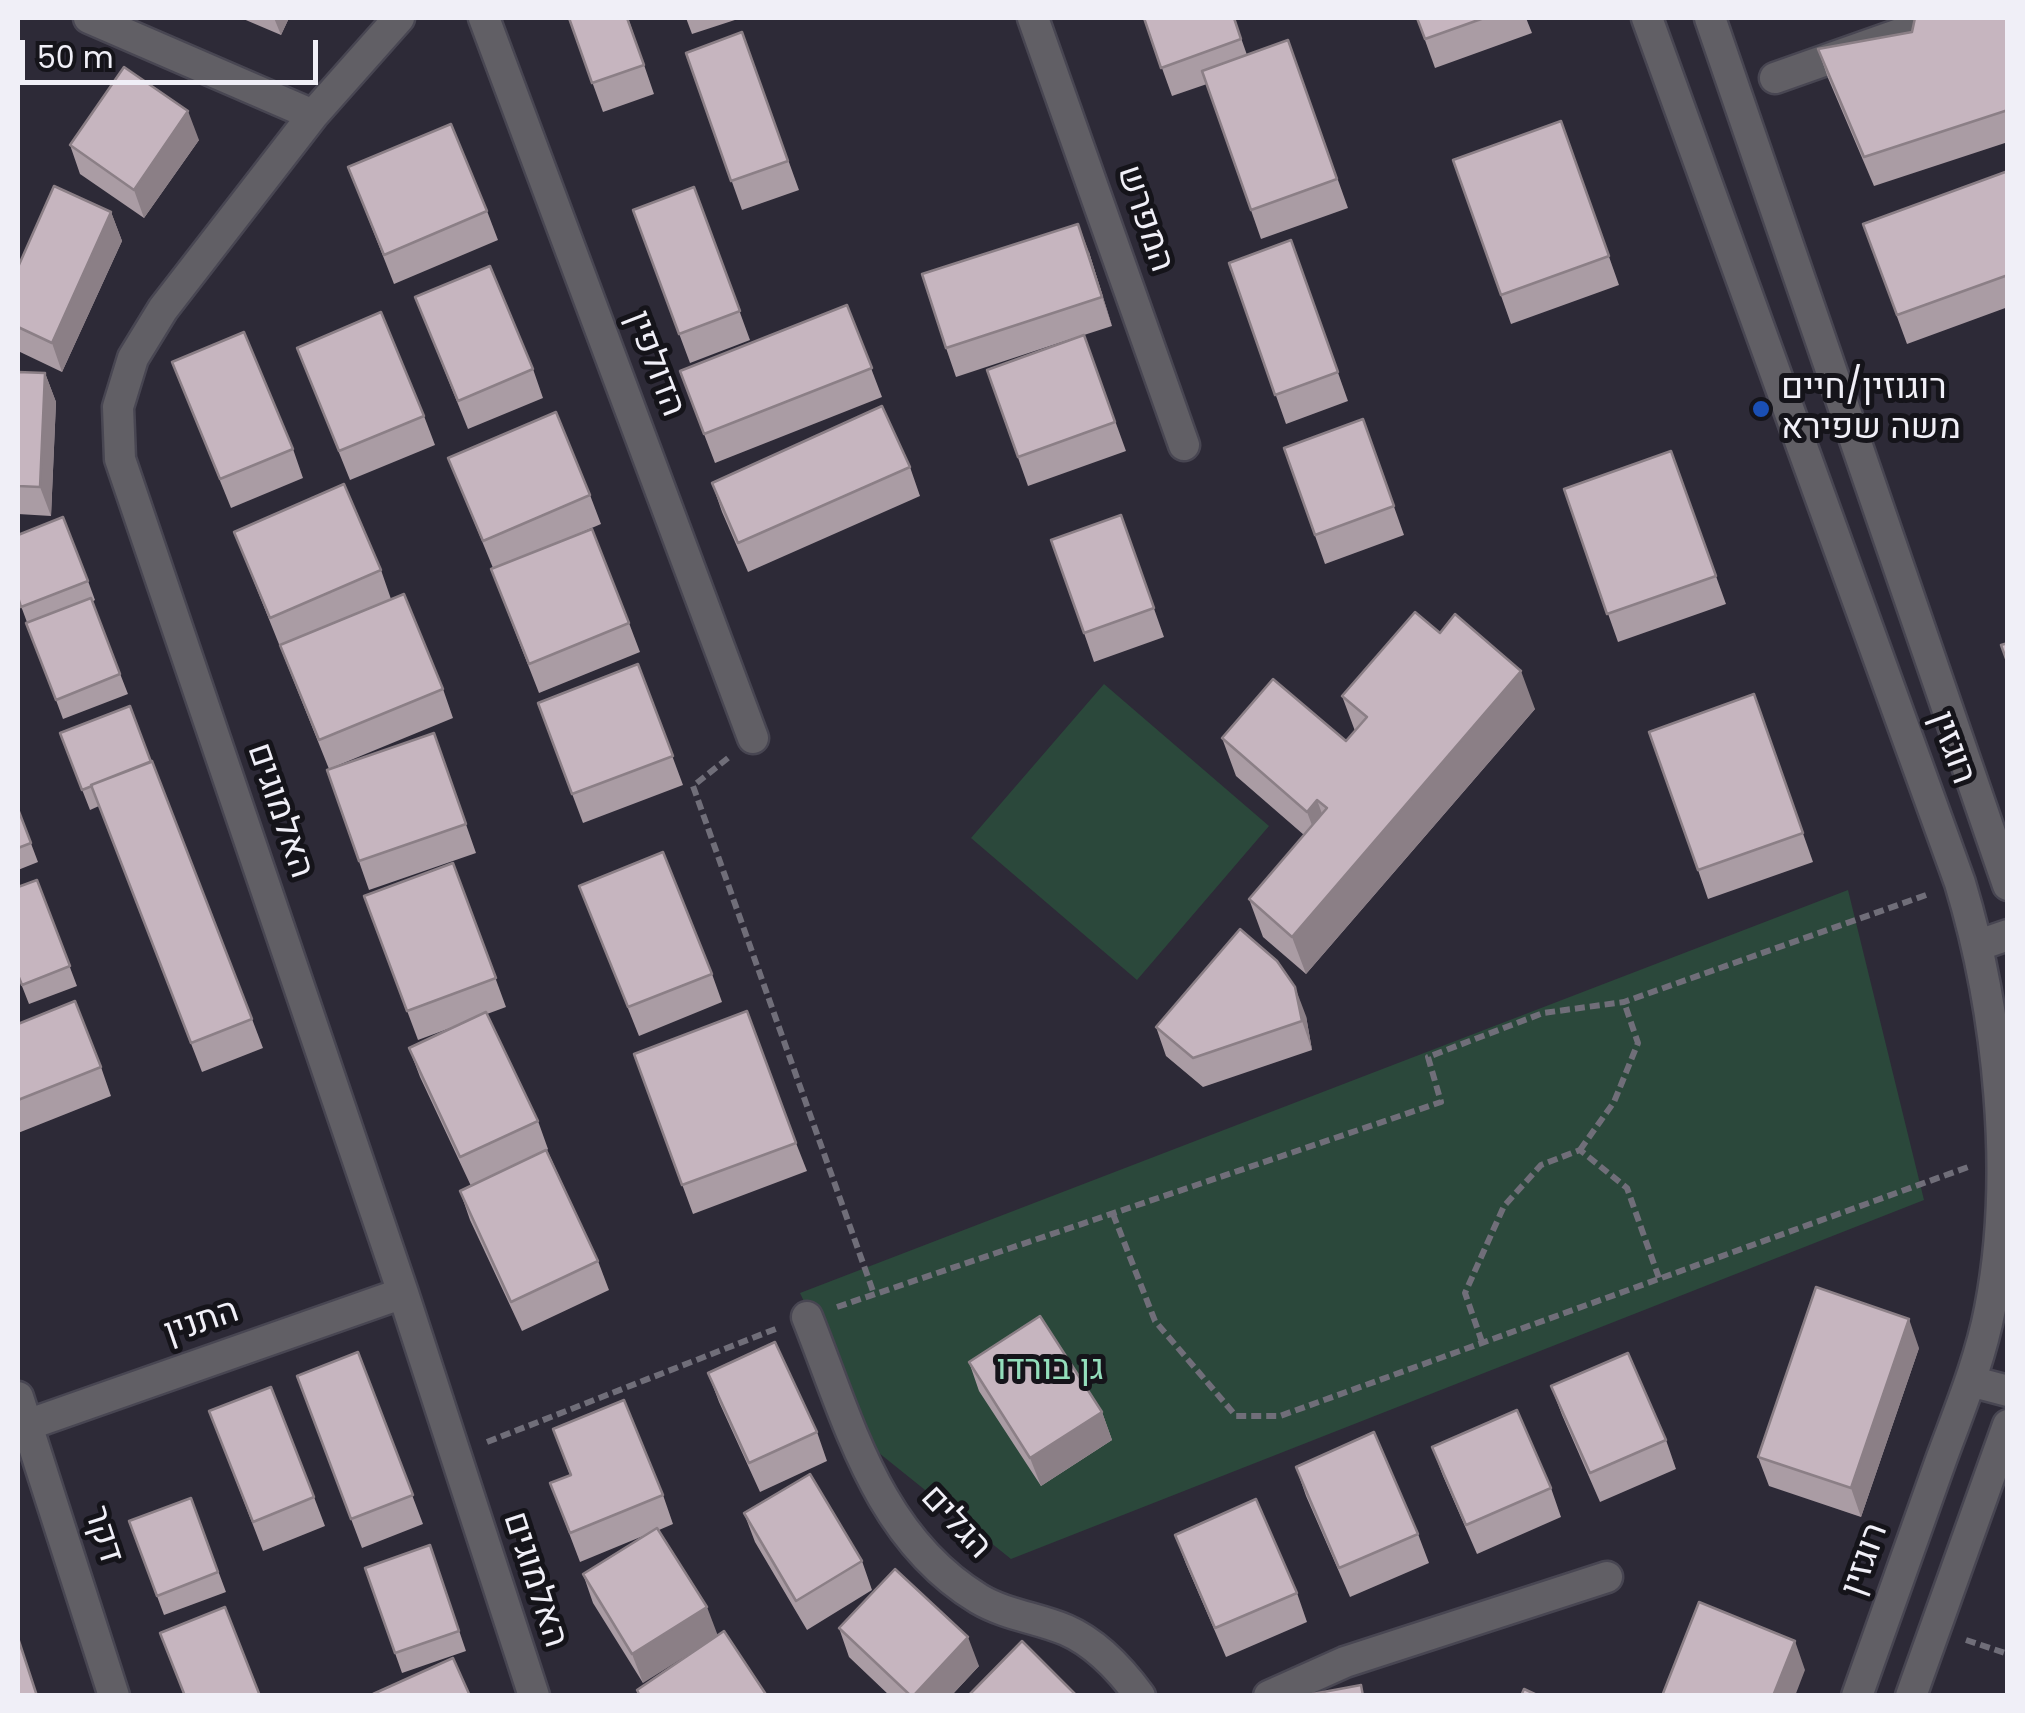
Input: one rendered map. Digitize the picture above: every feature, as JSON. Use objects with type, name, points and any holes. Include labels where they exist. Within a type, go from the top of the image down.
[{"type":"street","points":[[89,18],[314,115]]},
{"type":"street","name":"האלמוגים","points":[[399,18],[314,115],[163,308],[132,358],[118,407],[120,459],[534,1696]]},
{"type":"street","name":"הדולפין","points":[[484,18],[753,738]]},
{"type":"street","name":"המפרש","points":[[1033,18],[1184,445]]},
{"type":"street","name":"רוגזין","points":[[1646,18],[1960,883],[1993,940],[2003,1197],[1990,1313],[1970,1381],[1857,1696]]},
{"type":"street","name":"רוגזין","points":[[1710,18],[2008,885]]},
{"type":"street","points":[[1775,78],[1945,18]]},
{"type":"street","name":"התנין","points":[[22,1411],[402,1293]]},
{"type":"street","name":"הגלים","points":[[807,1317],[869,1474],[900,1529],[948,1578],[984,1602],[1068,1630],[1101,1652],[1140,1696]]},
{"type":"street","points":[[1970,1381],[2008,1391]]},
{"type":"street","name":"דקר","points":[[22,1411],[114,1696]]},
{"type":"street","points":[[1911,1696],[2008,1425]]},
{"type":"street","points":[[1269,1696],[1345,1662],[1607,1577]]},
{"type":"path","points":[[753,738],[694,786],[874,1294]]},
{"type":"path","points":[[454,1455],[807,1317],[1441,1102],[1428,1058],[1543,1013],[1624,1002],[1960,883]]},
{"type":"path","points":[[1482,1342],[1466,1293],[1504,1206],[1540,1164],[1580,1150],[1614,1102],[1638,1042],[1624,1002]]},
{"type":"path","points":[[1580,1150],[1627,1188],[1659,1278]]},
{"type":"path","points":[[1113,1214],[1155,1321],[1236,1416],[1280,1416],[2001,1156]]},
{"type":"green space","points":[[1104,684],[1269,826],[1137,980],[971,838]]},
{"type":"green space","name":"גן בורדו","points":[[1848,890],[1924,1200],[1011,1559],[874,1449],[800,1293]]},
{"type":"building","points":[[569,18],[627,18],[644,65],[592,83]]},
{"type":"building","points":[[1144,18],[1234,18],[1241,39],[1161,68]]},
{"type":"building","points":[[1417,18],[1484,18],[1425,39]]},
{"type":"building","points":[[1915,18],[2007,18],[2008,110],[1864,157],[1818,49],[1912,32]]},
{"type":"building","points":[[742,32],[788,161],[731,181],[686,53]]},
{"type":"building","points":[[1288,40],[1337,179],[1251,210],[1202,71]]},
{"type":"building","points":[[124,67],[188,111],[134,190],[70,145]]},
{"type":"building","points":[[1561,121],[1609,256],[1501,295],[1453,160]]},
{"type":"building","points":[[451,124],[487,211],[384,255],[348,167]]},
{"type":"building","points":[[2008,171],[2008,275],[1897,315],[1863,224]]},
{"type":"building","points":[[54,186],[111,212],[52,343],[18,327],[18,267]]},
{"type":"building","points":[[694,187],[740,311],[679,334],[633,210]]},
{"type":"building","points":[[1078,224],[1102,297],[946,348],[922,274]]},
{"type":"building","points":[[1291,240],[1338,372],[1275,395],[1229,263]]},
{"type":"building","points":[[490,266],[533,369],[458,401],[415,297]]},
{"type":"building","points":[[847,305],[872,368],[704,434],[680,371]]},
{"type":"building","points":[[381,312],[424,416],[339,451],[297,348]]},
{"type":"building","points":[[244,332],[293,449],[220,479],[172,362]]},
{"type":"building","points":[[1084,335],[1115,422],[1018,457],[987,370]]},
{"type":"building","points":[[18,372],[45,373],[40,487],[18,486]]},
{"type":"building","points":[[882,406],[910,467],[738,543],[712,483]]},
{"type":"building","points":[[556,412],[590,495],[483,541],[448,458]]},
{"type":"building","points":[[1363,419],[1394,506],[1315,535],[1284,448]]},
{"type":"building","points":[[1671,451],[1716,576],[1607,614],[1564,489]]},
{"type":"building","points":[[344,484],[381,570],[270,618],[234,532]]},
{"type":"building","points":[[1121,515],[1154,608],[1084,633],[1051,540]]},
{"type":"building","points":[[63,517],[88,581],[21,607],[18,535]]},
{"type":"building","points":[[592,529],[629,623],[529,664],[491,569]]},
{"type":"building","points":[[404,594],[443,689],[319,740],[280,645]]},
{"type":"building","points":[[91,598],[120,674],[56,700],[26,623]]},
{"type":"building","points":[[1415,612],[1440,633],[1455,614],[1521,671],[1292,937],[1249,899],[1327,808],[1317,800],[1307,812],[1222,738],[1273,679],[1346,741],[1367,717],[1342,696]]},
{"type":"building","points":[[2008,643],[2008,664],[2001,645]]},
{"type":"building","points":[[638,664],[673,756],[572,794],[538,703]]},
{"type":"building","points":[[1754,694],[1803,833],[1698,870],[1649,732]]},
{"type":"building","points":[[130,706],[151,762],[82,790],[60,733]]},
{"type":"building","points":[[434,733],[466,824],[359,861],[327,770]]},
{"type":"building","points":[[152,761],[252,1019],[191,1043],[91,785]]},
{"type":"building","points":[[18,809],[31,843],[18,848]]},
{"type":"building","points":[[663,852],[712,974],[628,1007],[579,886]]},
{"type":"building","points":[[453,863],[496,978],[407,1011],[364,896]]},
{"type":"building","points":[[37,880],[70,966],[22,985],[18,975],[18,887]]},
{"type":"building","points":[[1240,929],[1277,961],[1295,987],[1302,1021],[1193,1058],[1156,1027]]},
{"type":"building","points":[[75,1001],[101,1067],[18,1100],[18,1024]]},
{"type":"building","points":[[747,1011],[796,1143],[682,1185],[634,1054]]},
{"type":"building","points":[[486,1012],[538,1121],[460,1157],[409,1048]]},
{"type":"building","points":[[546,1150],[598,1261],[511,1302],[460,1191]]},
{"type":"building","points":[[1816,1287],[1909,1319],[1851,1488],[1758,1457]]},
{"type":"building","points":[[1040,1316],[1102,1412],[1030,1458],[969,1362]]},
{"type":"building","points":[[775,1342],[817,1432],[749,1463],[708,1373]]},
{"type":"building","points":[[358,1352],[413,1495],[351,1519],[297,1376]]},
{"type":"building","points":[[1628,1353],[1666,1440],[1590,1473],[1551,1386]]},
{"type":"building","points":[[271,1387],[314,1497],[253,1522],[209,1411]]},
{"type":"building","points":[[624,1400],[663,1495],[570,1533],[550,1483],[571,1475],[553,1429]]},
{"type":"building","points":[[1517,1410],[1551,1488],[1466,1525],[1432,1447]]},
{"type":"building","points":[[1374,1432],[1418,1534],[1339,1568],[1296,1467]]},
{"type":"building","points":[[810,1474],[862,1561],[796,1601],[744,1513]]},
{"type":"building","points":[[191,1498],[218,1572],[157,1596],[129,1521]]},
{"type":"building","points":[[1256,1499],[1297,1593],[1215,1628],[1175,1535]]},
{"type":"building","points":[[657,1528],[707,1607],[632,1654],[583,1574]]},
{"type":"building","points":[[430,1545],[459,1631],[395,1653],[365,1568]]},
{"type":"building","points":[[895,1569],[968,1637],[913,1696],[839,1628]]},
{"type":"building","points":[[1699,1602],[1795,1641],[1773,1696],[1662,1696]]},
{"type":"building","points":[[225,1607],[260,1696],[185,1696],[160,1633]]},
{"type":"building","points":[[724,1631],[767,1696],[640,1696],[637,1690]]},
{"type":"building","points":[[18,1638],[37,1696],[18,1696]]},
{"type":"building","points":[[1022,1641],[1077,1696],[968,1696]]},
{"type":"building","points":[[453,1658],[470,1696],[373,1694]]},
{"type":"building","points":[[1361,1685],[1363,1696],[1302,1696]]},
{"type":"building","points":[[1524,1689],[1539,1696],[1521,1696]]},
{"type":"place","name":"רוגוזין/חיים משה שפירא","points":[[1761,409]]}]
